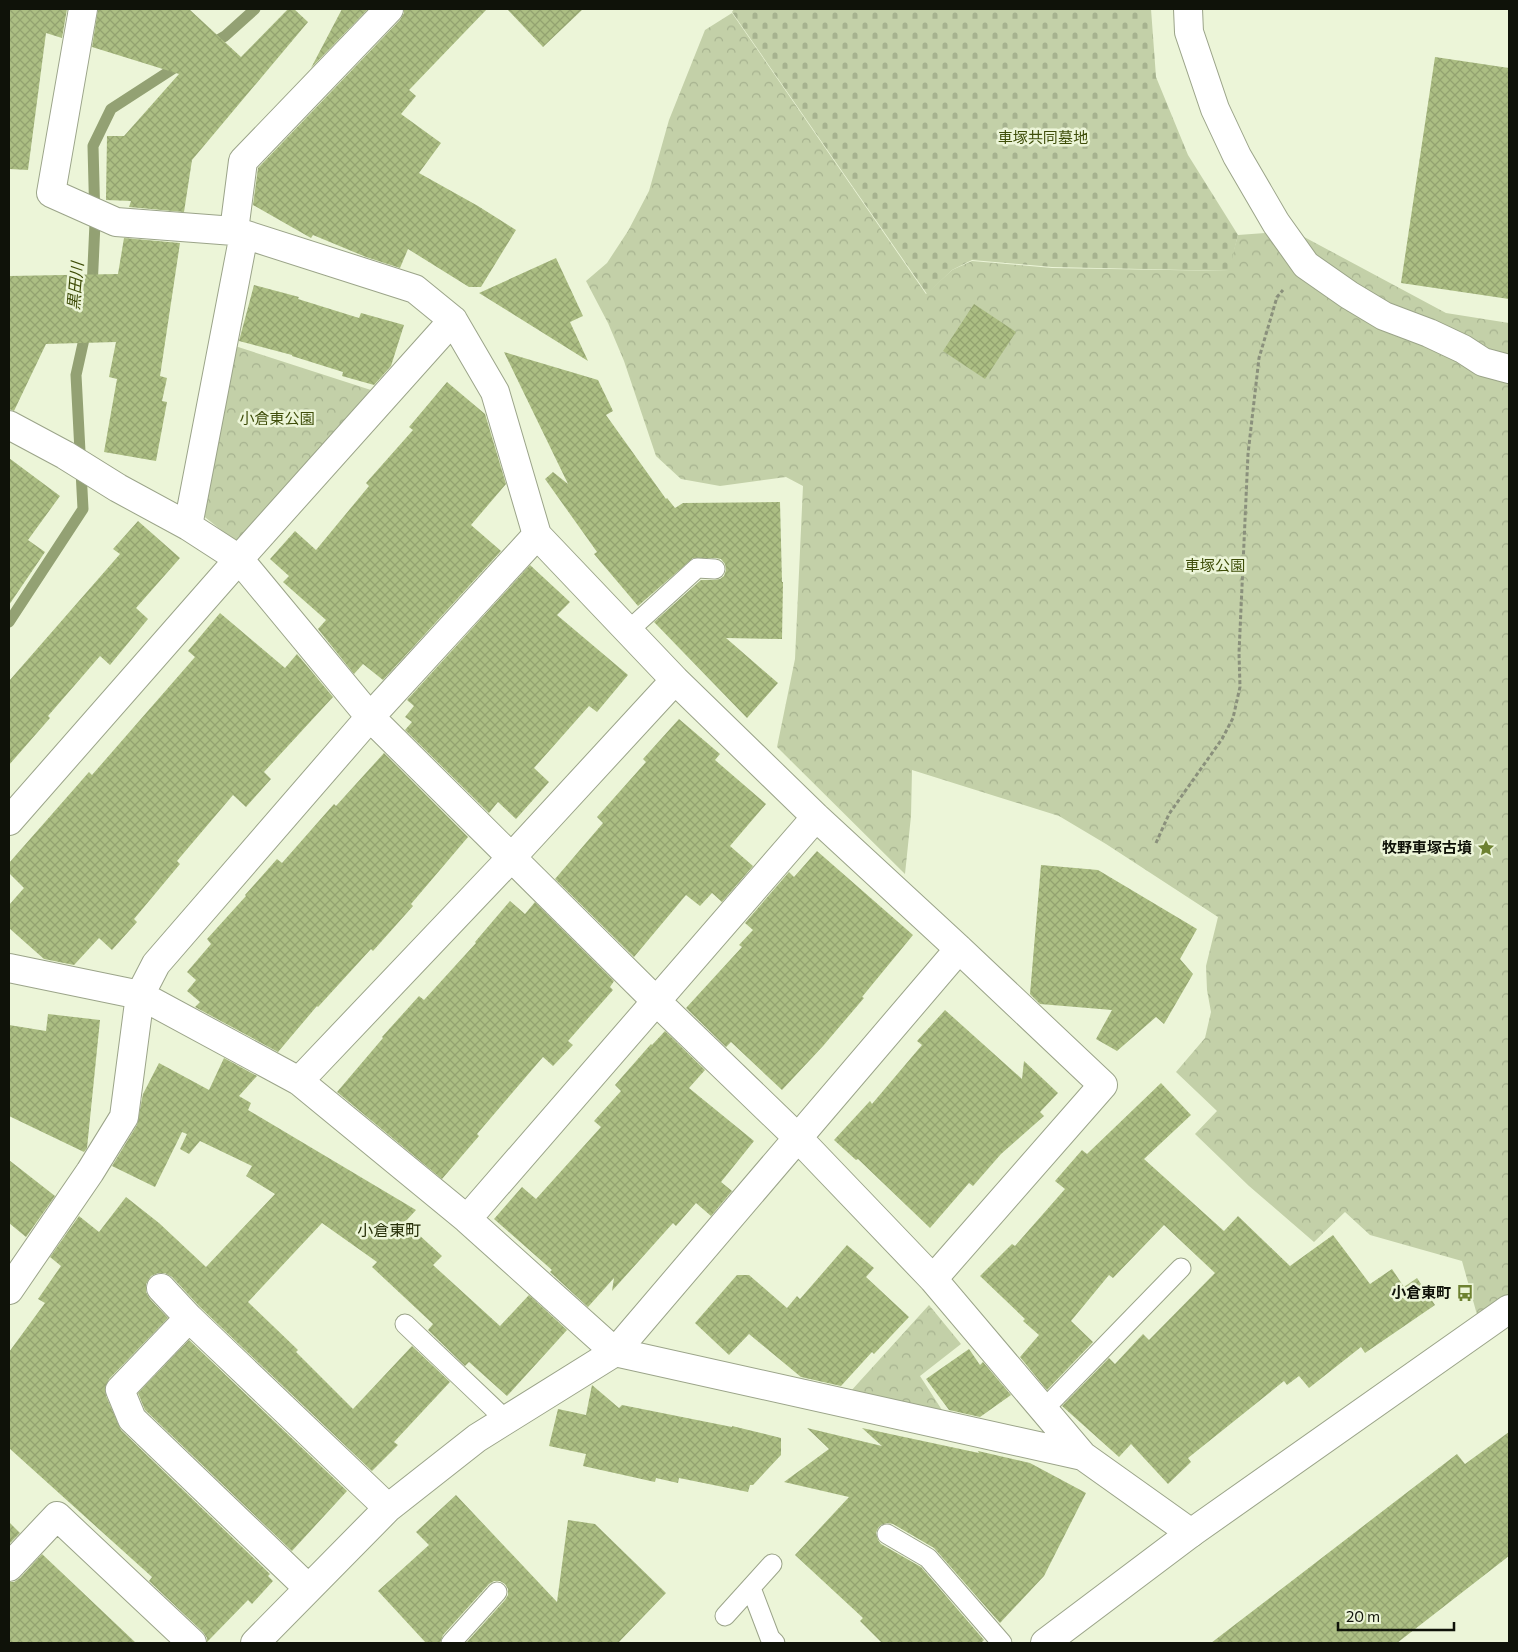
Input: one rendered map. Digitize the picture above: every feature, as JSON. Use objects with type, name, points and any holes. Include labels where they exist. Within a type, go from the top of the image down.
[{"type":"street","points":[[83,9],[51,193],[116,222],[239,232],[415,289],[453,320],[494,392],[537,535],[675,680],[816,817],[1103,1085],[932,1279]]},
{"type":"street","points":[[188,526],[239,232],[243,161],[389,9]]},
{"type":"street","points":[[1188,9],[1189,32],[1215,109],[1237,156],[1276,223],[1306,265],[1349,295],[1384,316],[1446,341],[1483,362],[1509,369]]},
{"type":"street","points":[[9,820],[238,559],[453,320]]},
{"type":"street","points":[[9,425],[188,526],[238,559],[370,717],[657,1002],[798,1138],[932,1279],[1083,1456],[1191,1533]]},
{"type":"street","points":[[9,1290],[90,1172],[124,1117],[140,995],[156,964],[370,717],[537,535]]},
{"type":"street","points":[[299,1081],[511,858],[675,680]]},
{"type":"street","points":[[467,1219],[816,817]]},
{"type":"street","points":[[255,1643],[388,1508],[477,1438],[615,1352],[959,949]]},
{"type":"street","points":[[9,968],[140,995],[299,1081],[467,1219],[615,1352],[1083,1456]]},
{"type":"street","points":[[161,1288],[189,1318],[388,1508]]},
{"type":"street","points":[[1045,1643],[1191,1533],[1509,1309]]},
{"type":"street","points":[[189,1318],[120,1390],[132,1419],[308,1588]]},
{"type":"street","points":[[9,1567],[57,1516],[192,1643]]},
{"type":"lane","points":[[628,631],[696,568],[715,569]]},
{"type":"lane","points":[[1044,1409],[1181,1268]]},
{"type":"lane","points":[[405,1324],[506,1420]]},
{"type":"lane","points":[[887,1534],[928,1558],[1002,1643]]},
{"type":"lane","points":[[726,1616],[772,1564]]},
{"type":"lane","points":[[751,1588],[770,1638],[775,1643]]},
{"type":"lane","points":[[451,1643],[498,1592]]},
{"type":"path","points":[[1156,843],[1169,814],[1222,739],[1233,718],[1240,687],[1240,635],[1248,454],[1259,358],[1277,297],[1306,265]]},
{"type":"green space","name":"車塚共同墓地","points":[[734,9],[1151,9],[1156,77],[1188,155],[1238,235],[1229,271],[1052,267],[972,260],[952,270],[927,294],[732,12]]},
{"type":"green space","name":"車塚公園","points":[[732,13],[926,294],[952,270],[972,261],[1052,268],[1228,271],[1238,235],[1293,231],[1446,313],[1509,323],[1509,1309],[1481,1329],[1462,1261],[1370,1235],[1345,1212],[1314,1242],[1249,1186],[1195,1134],[1217,1111],[1176,1072],[1205,1038],[1211,1012],[1207,990],[1206,966],[1218,917],[1106,844],[1059,816],[912,770],[911,816],[905,874],[777,747],[795,659],[803,486],[786,477],[720,486],[681,479],[656,456],[624,361],[608,323],[586,281],[607,263],[628,231],[649,191],[669,120],[705,30]]},
{"type":"green space","name":"小倉東公園","points":[[235,346],[374,391],[240,545],[201,514]]},
{"type":"green space","points":[[929,1305],[961,1344],[920,1376],[942,1410],[850,1392]]},
{"type":"building","points":[[9,9],[67,9],[62,38],[46,33],[28,170],[9,169]]},
{"type":"building","points":[[98,9],[189,9],[241,57],[288,9],[294,9],[308,22],[192,160],[184,212],[129,207],[131,201],[106,200],[107,136],[124,136],[179,74],[92,47]]},
{"type":"building","points":[[342,9],[368,9],[311,68]]},
{"type":"building","points":[[404,9],[487,9],[409,90],[416,96],[401,114],[441,143],[419,173],[516,230],[481,287],[469,287],[408,249],[400,268],[366,257],[313,235],[311,238],[253,205],[258,168],[400,20]]},
{"type":"building","points":[[507,9],[583,9],[543,47]]},
{"type":"building","points":[[1435,57],[1509,68],[1509,299],[1401,283]]},
{"type":"building","points":[[124,238],[180,243],[160,376],[167,378],[162,401],[167,402],[156,461],[104,452],[117,379],[109,377],[116,342],[46,344],[14,411],[9,409],[9,276],[118,274]]},
{"type":"building","points":[[556,258],[583,316],[570,322],[588,361],[479,293]]},
{"type":"building","points":[[254,285],[299,297],[298,299],[359,318],[361,313],[404,325],[391,366],[374,385],[342,376],[343,372],[292,355],[239,341]]},
{"type":"building","points":[[974,304],[1016,332],[985,379],[943,351]]},
{"type":"building","points":[[504,352],[598,380],[613,411],[606,415],[666,499],[675,508],[683,503],[780,502],[783,582],[782,639],[726,638],[778,683],[747,718],[654,622],[701,580],[720,579],[724,576],[725,564],[721,559],[716,558],[693,558],[638,606],[594,554],[597,552],[545,479],[553,472],[568,484]]},
{"type":"building","points":[[447,382],[485,414],[506,484],[471,525],[501,551],[383,680],[363,664],[354,674],[318,629],[326,620],[283,582],[289,576],[270,559],[295,531],[316,550],[369,486],[366,483],[413,430],[409,427]]},
{"type":"building","points":[[9,458],[60,496],[28,540],[45,552],[9,605]]},
{"type":"building","points":[[138,521],[180,558],[136,608],[148,619],[110,665],[100,656],[9,765],[9,681],[120,554],[113,549]]},
{"type":"building","points":[[530,565],[570,602],[557,615],[628,675],[597,712],[589,706],[534,768],[549,782],[516,819],[498,802],[489,813],[405,730],[412,722],[405,717],[414,706],[407,700]]},
{"type":"building","points":[[220,613],[285,668],[297,654],[333,697],[264,772],[271,779],[246,807],[233,795],[177,861],[180,864],[134,919],[137,922],[112,950],[99,938],[74,965],[44,959],[9,928],[9,905],[24,888],[9,873],[9,863],[89,772],[92,775],[195,657],[188,651]]},
{"type":"building","points":[[679,719],[720,754],[715,760],[766,804],[730,846],[753,866],[722,902],[712,893],[700,906],[686,895],[634,957],[555,879],[603,823],[597,817],[646,762],[643,759]]},
{"type":"building","points":[[384,753],[468,837],[411,904],[413,906],[373,951],[371,949],[317,1006],[278,1052],[195,1007],[200,1002],[187,991],[196,980],[187,972],[211,944],[207,939],[277,859],[282,863],[334,804],[336,806]]},
{"type":"building","points":[[817,851],[913,935],[862,997],[864,998],[782,1090],[731,1042],[726,1047],[686,1008],[742,947],[739,945],[753,930],[745,923],[789,872],[794,877]]},
{"type":"building","points":[[1041,865],[1098,870],[1197,929],[1180,959],[1193,974],[1164,1024],[1156,1017],[1117,1051],[1096,1039],[1112,1010],[1040,1004],[1030,994]]},
{"type":"building","points":[[510,901],[525,914],[535,902],[614,981],[610,987],[613,990],[568,1041],[573,1045],[553,1066],[543,1057],[477,1134],[479,1136],[442,1179],[337,1092],[382,1037],[419,996],[424,1000],[476,943]]},
{"type":"building","points":[[945,1010],[1022,1079],[1024,1061],[1058,1093],[1040,1112],[1044,1116],[1001,1154],[973,1186],[969,1183],[930,1228],[858,1159],[856,1160],[834,1140],[870,1101],[872,1104],[922,1045],[917,1041]]},
{"type":"building","points":[[48,1014],[100,1020],[87,1148],[84,1152],[9,1116],[9,1025],[46,1031]]},
{"type":"building","points":[[665,1031],[705,1070],[689,1088],[754,1141],[721,1182],[732,1191],[711,1216],[696,1203],[676,1226],[673,1223],[612,1291],[614,1278],[588,1307],[550,1272],[552,1270],[494,1219],[522,1187],[536,1199],[601,1127],[594,1121],[621,1091],[615,1085]]},
{"type":"building","points":[[224,1058],[257,1076],[239,1096],[251,1103],[248,1110],[416,1210],[405,1222],[442,1256],[433,1265],[500,1326],[529,1295],[567,1330],[507,1396],[469,1362],[465,1366],[428,1330],[433,1324],[372,1267],[377,1262],[322,1223],[248,1302],[298,1350],[296,1352],[353,1409],[412,1346],[450,1382],[394,1442],[398,1445],[372,1471],[200,1307],[172,1277],[165,1273],[151,1276],[146,1284],[146,1292],[168,1318],[109,1379],[105,1388],[106,1396],[121,1430],[270,1574],[268,1576],[273,1581],[252,1604],[248,1600],[207,1642],[203,1632],[149,1581],[152,1577],[9,1448],[9,1352],[45,1303],[38,1299],[61,1266],[50,1257],[79,1216],[99,1232],[126,1197],[159,1223],[206,1267],[275,1194],[246,1176],[252,1166],[200,1141],[189,1154],[180,1149],[187,1134],[182,1132],[155,1187],[112,1166],[137,1125],[143,1094],[159,1063],[209,1090]]},
{"type":"building","points":[[1161,1083],[1191,1115],[1144,1159],[1224,1231],[1238,1216],[1290,1266],[1333,1235],[1370,1284],[1392,1269],[1404,1287],[1417,1278],[1435,1305],[1365,1353],[1361,1347],[1309,1388],[1299,1376],[1287,1385],[1284,1381],[1188,1458],[1191,1462],[1168,1484],[1131,1444],[1119,1457],[1062,1406],[1109,1358],[1115,1364],[1143,1334],[1149,1340],[1215,1273],[1164,1225],[1113,1278],[1109,1275],[1071,1321],[1093,1342],[1047,1390],[1020,1357],[1039,1335],[980,1276],[1012,1244],[1015,1246],[1065,1189],[1055,1181],[1082,1150],[1087,1154]]},
{"type":"building","points":[[9,1160],[55,1196],[26,1237],[9,1223]]},
{"type":"building","points":[[847,1245],[874,1268],[866,1277],[909,1317],[874,1354],[872,1352],[841,1386],[801,1377],[749,1334],[729,1355],[695,1323],[737,1275],[749,1275],[787,1308],[797,1296],[800,1299]]},
{"type":"building","points":[[189,1340],[347,1491],[292,1551],[145,1410],[138,1393]]},
{"type":"building","points":[[969,1349],[980,1365],[983,1362],[1011,1395],[980,1417],[949,1410],[926,1379]]},
{"type":"building","points":[[592,1385],[619,1408],[622,1405],[732,1426],[781,1438],[781,1455],[753,1485],[750,1485],[748,1492],[679,1478],[678,1483],[656,1478],[655,1482],[583,1466],[586,1454],[549,1446],[558,1409],[586,1415]]},
{"type":"building","points":[[807,1428],[882,1446],[862,1428],[1030,1463],[1086,1493],[1044,1576],[1000,1623],[934,1548],[893,1524],[881,1525],[876,1533],[881,1544],[921,1567],[984,1640],[981,1643],[882,1643],[860,1621],[863,1618],[795,1555],[849,1497],[784,1482],[829,1449]]},
{"type":"building","points":[[1509,1432],[1509,1556],[1397,1643],[1211,1643],[1457,1454],[1465,1464]]},
{"type":"building","points":[[456,1495],[557,1602],[568,1520],[595,1524],[666,1593],[618,1643],[466,1643],[508,1595],[508,1589],[505,1584],[500,1581],[494,1581],[489,1584],[443,1635],[440,1643],[426,1643],[378,1591],[429,1545],[416,1532]]},
{"type":"building","points":[[9,1522],[20,1533],[9,1544]]},
{"type":"building","points":[[42,1554],[136,1643],[9,1643],[9,1582],[14,1582],[20,1578]]},
{"type":"waterway","name":"黒田川","points":[[208,46],[225,36],[255,9]]},
{"type":"waterway","name":"黒田川","points":[[92,289],[95,223],[93,146],[111,109],[182,63]]},
{"type":"waterway","name":"黒田川","points":[[9,622],[83,509],[76,375],[86,330]]},
{"type":"place","name":"牧野車塚古墳","points":[[1486,848]]},
{"type":"place","name":"小倉東町","points":[[1465,1293]]},
{"type":"district","name":"小倉東町","points":[[389,1230]]}]
